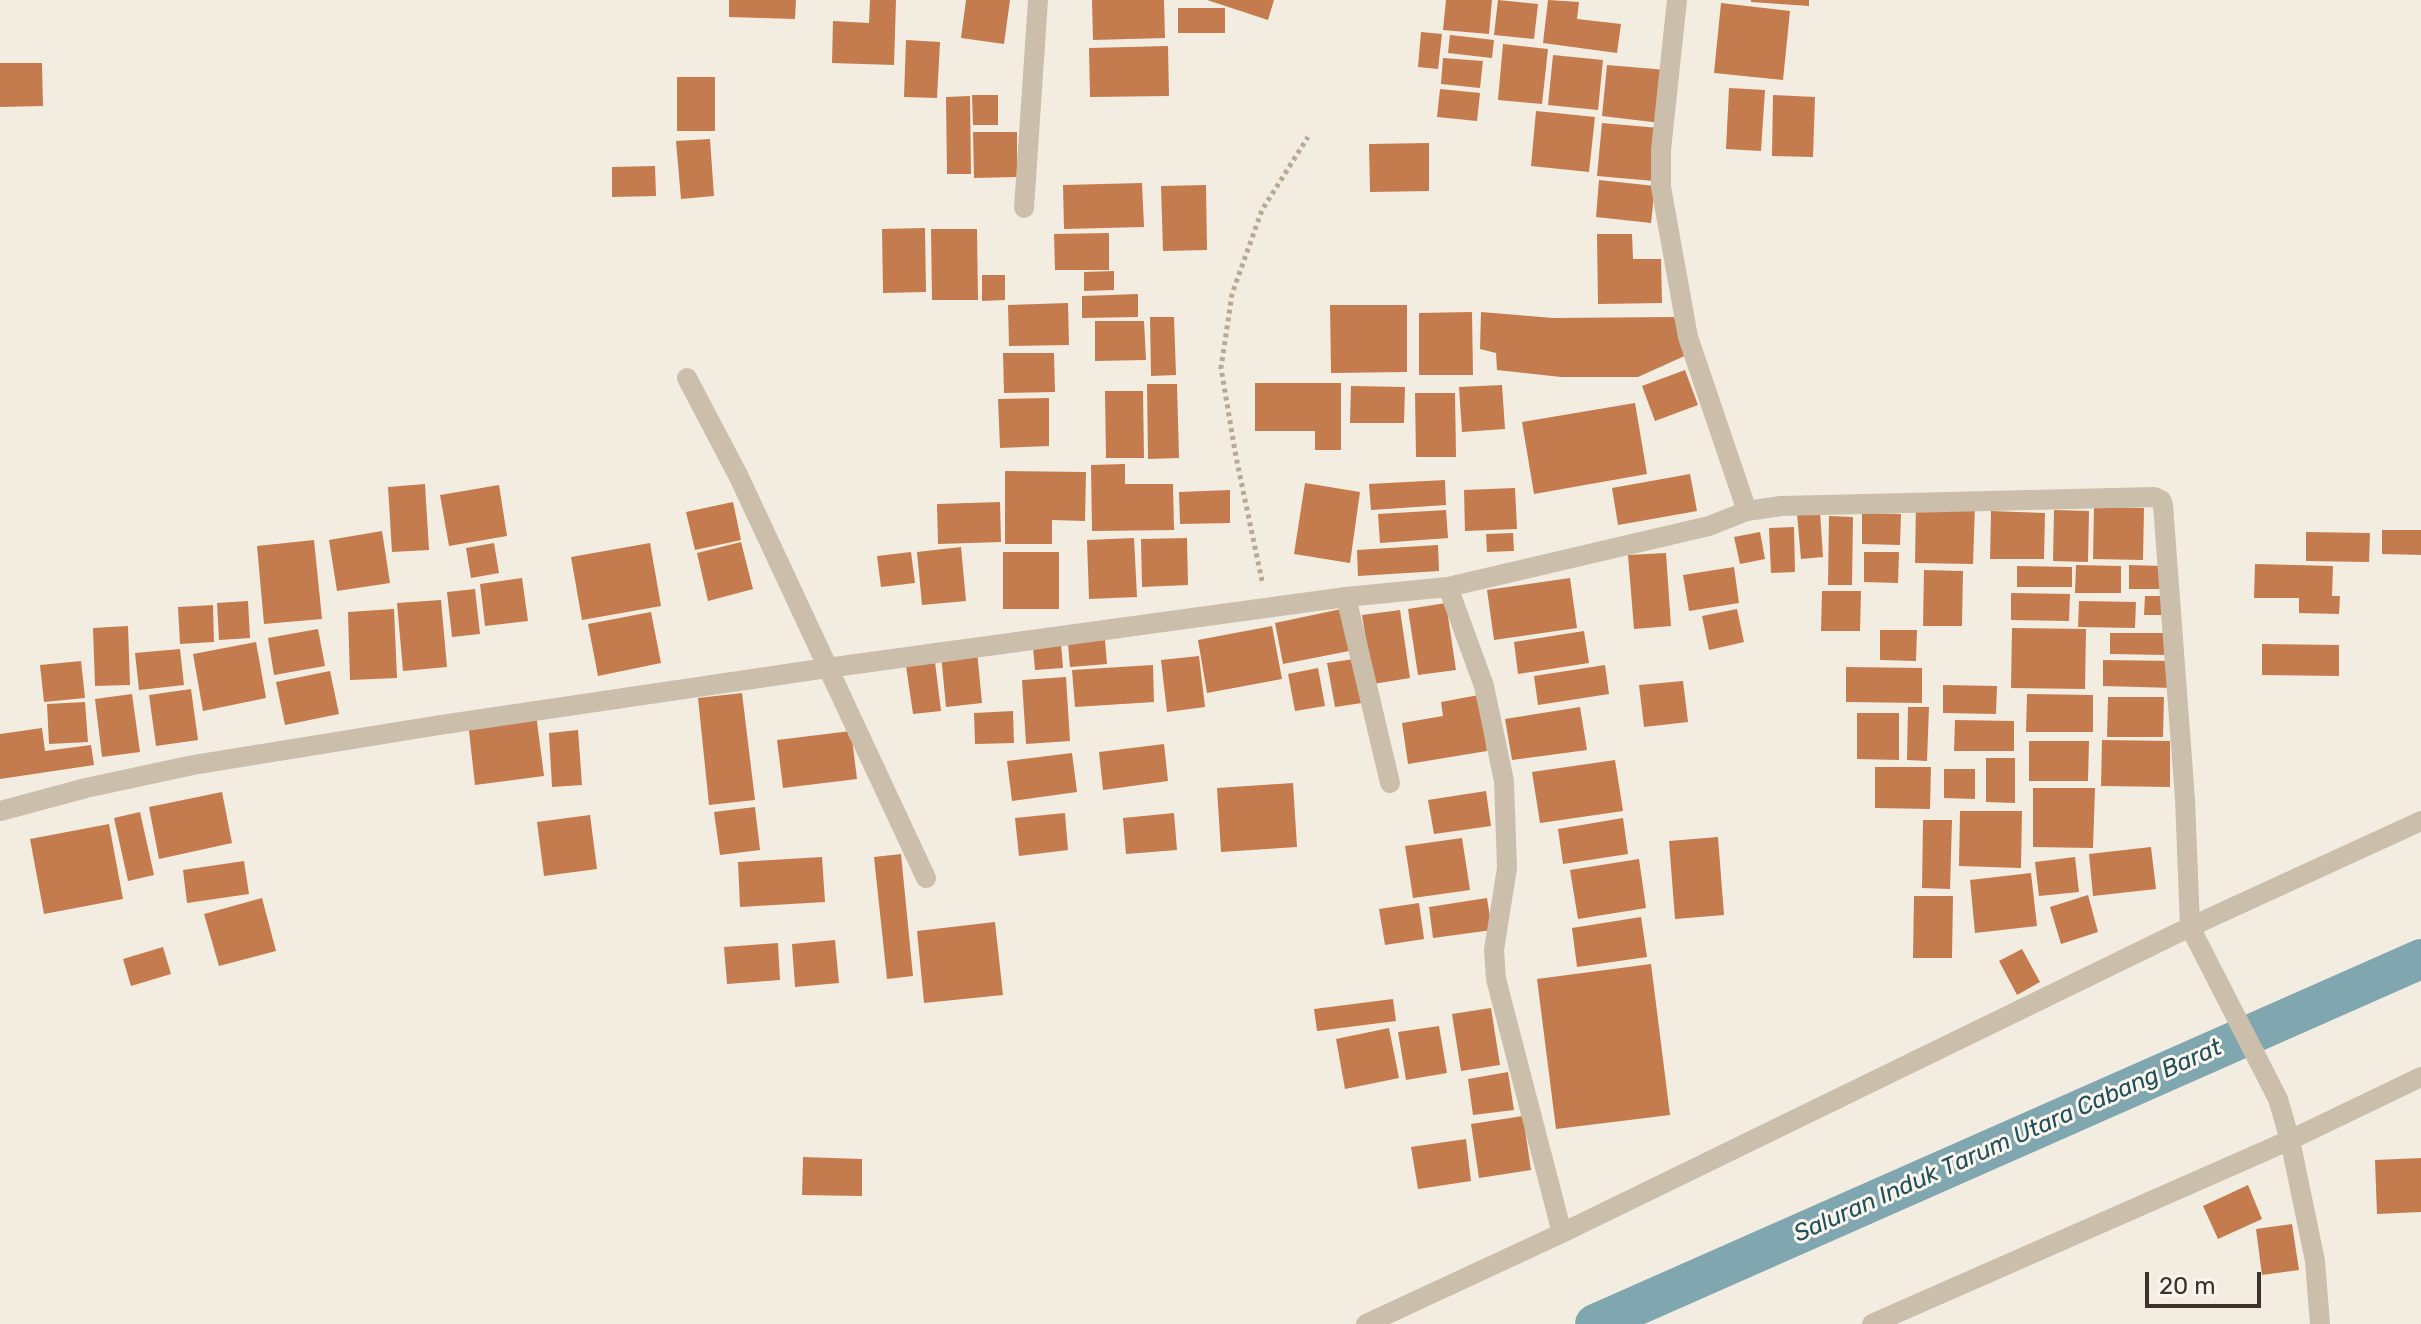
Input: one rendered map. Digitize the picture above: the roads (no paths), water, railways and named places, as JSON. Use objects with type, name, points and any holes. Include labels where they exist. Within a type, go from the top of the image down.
[{"type":"street","points":[[1024,208],[1038,0]]},
{"type":"street","points":[[1677,0],[1661,150],[1661,187],[1688,337],[1747,511]]},
{"type":"street","points":[[687,378],[739,477],[926,878]]},
{"type":"street","points":[[0,811],[86,788],[193,765],[440,725],[827,668],[1346,597],[1448,587],[1709,526],[1747,511],[1781,506],[2154,497],[2161,500],[2163,505],[2184,783],[2190,927],[2278,1099],[2290,1140],[2315,1261],[2320,1324]]},
{"type":"street","points":[[1448,587],[1484,686],[1504,781],[1507,868],[1494,950],[1496,979],[1562,1233]]},
{"type":"street","points":[[1346,597],[1390,783]]},
{"type":"street","points":[[1366,1324],[1562,1233],[2190,927],[2421,821]]},
{"type":"street","points":[[1872,1324],[2290,1140],[2421,1077]]},
{"type":"waterway","name":"Saluran Induk Tarum Utara Cabang Barat","points":[[1595,1324],[2421,959]]}]
